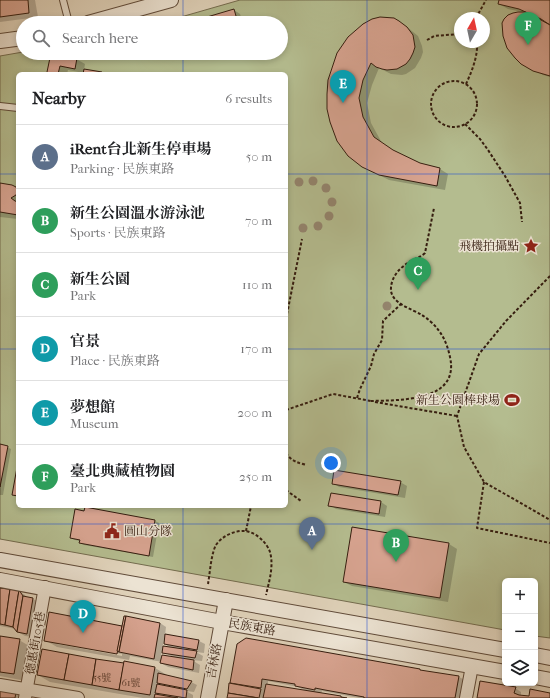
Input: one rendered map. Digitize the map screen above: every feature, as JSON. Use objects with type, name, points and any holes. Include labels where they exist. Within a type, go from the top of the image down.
[{"type":"street","points":[[113,16],[170,0]]},
{"type":"street","points":[[0,41],[16,39]]},
{"type":"street","name":"民族東路","points":[[0,560],[502,649]]},
{"type":"street","name":"民族東路","points":[[0,580],[45,587],[222,622],[502,671]]},
{"type":"street","name":"德惠街105巷","points":[[26,694],[45,587]]},
{"type":"street","name":"吉林路","points":[[208,698],[226,600]]},
{"type":"street","points":[[538,656],[550,658]]},
{"type":"street","points":[[466,698],[472,666]]},
{"type":"street","points":[[538,678],[550,680]]},
{"type":"street","points":[[0,685],[26,694],[78,698]]},
{"type":"lane","points":[[63,0],[66,16]]},
{"type":"lane","points":[[0,106],[16,108]]},
{"type":"path","points":[[479,12],[486,0]]},
{"type":"path","points":[[427,40],[434,36],[454,34]]},
{"type":"path","points":[[466,84],[473,68],[477,48]]},
{"type":"path","points":[[452,80],[466,84],[472,89],[476,96],[476,112],[465,124],[458,127],[443,125],[432,114],[430,107],[433,92],[444,82],[452,80]]},
{"type":"path","points":[[465,124],[480,139],[505,176],[520,203],[522,222]]},
{"type":"path","points":[[371,401],[406,399],[429,394],[442,387],[448,381],[451,373],[451,361],[447,346],[438,329],[423,316],[396,301],[391,291],[392,281],[396,272],[411,261],[423,256],[425,253],[434,208]]},
{"type":"path","points":[[288,309],[302,239]]},
{"type":"path","points":[[550,276],[506,321],[479,354],[457,416],[464,447],[484,482],[550,520]]},
{"type":"path","points":[[357,398],[372,366],[374,354],[382,340],[383,321],[401,304]]},
{"type":"path","points":[[288,409],[332,394],[457,416]]},
{"type":"path","points":[[288,456],[295,461],[307,465]]},
{"type":"path","points":[[484,482],[477,528],[550,543]]},
{"type":"path","points":[[288,491],[301,501]]},
{"type":"path","points":[[246,531],[251,508]]},
{"type":"path","points":[[208,584],[214,550],[217,544],[227,535],[246,531],[261,538],[270,551],[271,561],[266,595]]},
{"type":"green space","points":[[240,0],[550,0],[550,638],[538,636],[538,578],[502,578],[502,629],[0,539],[0,56],[16,53],[16,60],[288,60],[288,16],[184,16]]},
{"type":"building","points":[[0,0],[28,0],[29,13],[0,17]]},
{"type":"building","points":[[499,0],[550,0],[550,25],[541,19],[519,9],[498,4]]},
{"type":"building","points":[[234,9],[236,16],[210,16]]},
{"type":"building","points":[[518,12],[525,12],[550,25],[550,76],[533,71],[521,64],[507,48],[503,36],[502,23],[508,15]]},
{"type":"building","points":[[380,17],[394,18],[407,27],[413,35],[415,47],[406,64],[397,69],[382,69],[371,63],[363,80],[359,98],[363,117],[374,137],[393,150],[420,163],[440,168],[437,186],[379,175],[362,167],[348,156],[337,141],[330,122],[327,109],[328,80],[337,53],[348,37],[363,24]]},
{"type":"building","points":[[50,60],[77,60],[75,69],[60,66],[58,72],[47,72]]},
{"type":"building","points":[[84,69],[102,72],[83,72]]},
{"type":"building","points":[[0,183],[16,187],[16,195],[11,198],[16,201],[16,215],[0,212]]},
{"type":"building","points":[[0,444],[8,446],[0,487]]},
{"type":"building","points":[[334,470],[401,481],[398,495],[332,484]]},
{"type":"building","points":[[16,473],[16,496],[12,495]]},
{"type":"building","points":[[331,493],[381,501],[379,514],[328,506]]},
{"type":"building","name":"圓山分隊","points":[[85,508],[90,508],[155,520],[149,556],[79,543],[80,540],[70,538],[75,509],[84,511]]},
{"type":"building","points":[[352,527],[449,543],[440,598],[343,582]]},
{"type":"building","points":[[0,588],[10,589],[5,625],[0,624]]},
{"type":"building","points":[[10,589],[19,590],[13,627],[5,625]]},
{"type":"building","points":[[19,590],[23,596],[17,632],[13,627]]},
{"type":"building","points":[[23,596],[33,598],[27,634],[17,632]]},
{"type":"building","points":[[49,612],[122,626],[117,654],[44,641]]},
{"type":"building","points":[[124,616],[126,616],[119,652],[117,651]]},
{"type":"building","points":[[126,616],[160,623],[154,659],[119,652]]},
{"type":"building","points":[[165,634],[199,640],[197,650],[164,644]]},
{"type":"building","points":[[0,636],[20,639],[14,674],[0,672]]},
{"type":"building","points":[[246,638],[459,676],[455,698],[364,698],[262,679],[261,688],[230,683],[237,644]]},
{"type":"building","points":[[163,646],[197,651],[195,658],[162,653]]},
{"type":"building","points":[[42,649],[69,654],[64,680],[37,675]]},
{"type":"building","points":[[69,654],[96,659],[92,685],[64,680]]},
{"type":"building","points":[[162,655],[194,660],[193,670],[160,663]]},
{"type":"building","points":[[96,659],[124,663],[119,690],[92,685]]},
{"type":"building","points":[[124,661],[155,667],[150,695],[119,690]]},
{"type":"building","points":[[158,673],[192,681],[187,689],[157,683]]},
{"type":"building","points":[[480,681],[502,685],[502,686],[516,687],[514,693],[519,695],[529,696],[530,689],[550,693],[550,698],[477,698]]},
{"type":"building","points":[[229,683],[261,689],[259,698],[228,693]]},
{"type":"building","points":[[157,684],[187,690],[186,698],[155,693]]},
{"type":"building","points":[[266,684],[341,696],[347,698],[263,698]]},
{"type":"building","points":[[0,689],[16,692],[15,698],[0,698]]},
{"type":"building","points":[[228,693],[258,698],[227,698]]},
{"type":"building","points":[[155,694],[178,698],[154,698]]},
{"type":"place","name":"臺北典藏植物園","points":[[528,45]]},
{"type":"place","name":"夢想館","points":[[343,103]]},
{"type":"place","name":"飛機拍攝點","points":[[531,246]]},
{"type":"place","name":"新生公園","points":[[418,290]]},
{"type":"place","name":"新生公園棒球場","points":[[512,400]]},
{"type":"place","name":"圓山分隊","points":[[112,531]]},
{"type":"place","name":"iRent台北新生停車場","points":[[312,550]]},
{"type":"place","name":"新生公園溫水游泳池","points":[[396,562]]},
{"type":"place","name":"官景","points":[[83,633]]}]
